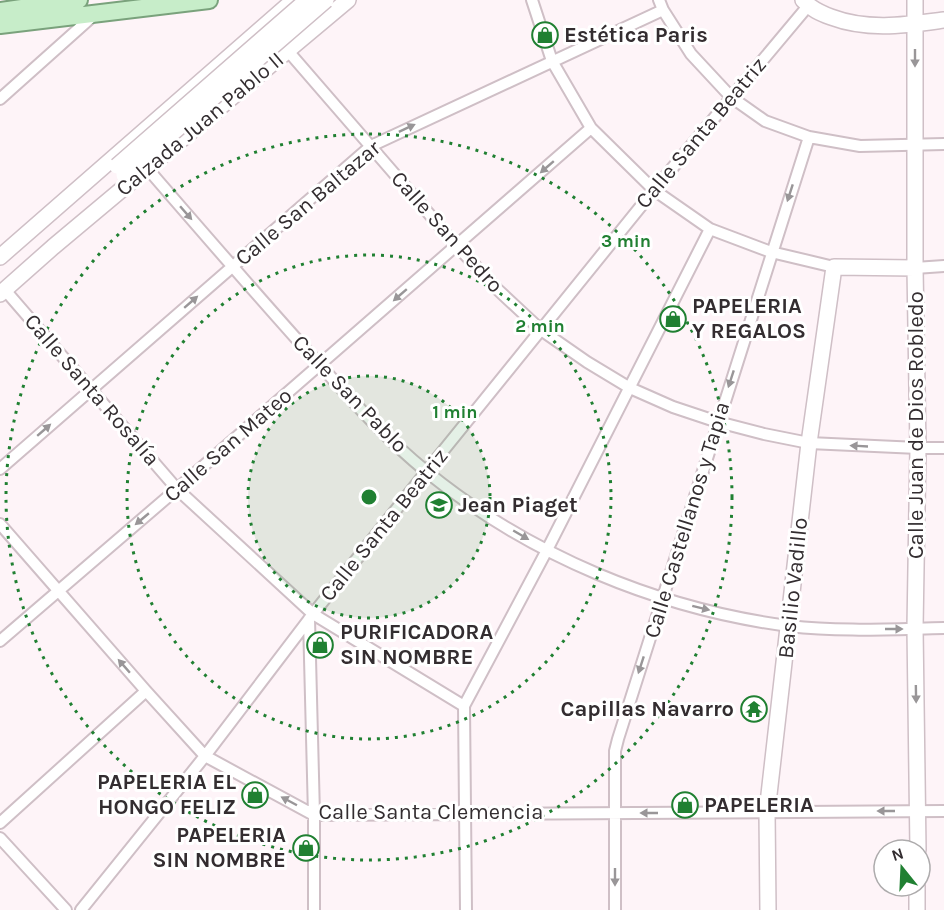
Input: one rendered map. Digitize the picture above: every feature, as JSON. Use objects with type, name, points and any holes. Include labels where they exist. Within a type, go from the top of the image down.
[{"type":"main road","points":[[0,11],[42,3],[79,0]]},
{"type":"main road","points":[[0,25],[209,0]]},
{"type":"street","name":"Calzada Juan Pablo II","points":[[53,247],[69,222],[121,170],[307,0]]},
{"type":"street","name":"Calzada Juan Pablo II","points":[[30,232],[121,170],[326,0]]},
{"type":"street","name":"Calzada Juan Pablo II","points":[[3,292],[53,247],[348,0]]},
{"type":"street","points":[[532,0],[552,61],[591,128],[654,190],[710,230],[771,252],[834,267],[944,266]]},
{"type":"street","name":"Calle Juan de Dios Robledo","points":[[915,0],[918,448],[915,628],[918,838]]},
{"type":"street","points":[[290,3],[301,6],[312,15],[314,29]]},
{"type":"street","name":"Calzada Juan Pablo II","points":[[1,254],[30,232],[290,3]]},
{"type":"street","points":[[806,3],[820,13],[849,23],[892,26],[944,20]]},
{"type":"street","name":"Calle Santa Beatriz","points":[[81,910],[205,756],[426,472],[806,3]]},
{"type":"street","points":[[661,5],[691,54],[731,97],[765,121],[809,137],[860,146],[944,144]]},
{"type":"street","name":"Calle San Baltazar","points":[[0,469],[370,146],[552,61],[661,5]]},
{"type":"street","points":[[0,99],[96,13]]},
{"type":"street","name":"Calle San Pedro","points":[[288,51],[497,289],[541,330],[586,362],[630,388],[673,407],[764,434],[809,443],[944,448]]},
{"type":"street","name":"Calle San Mateo","points":[[0,641],[591,128]]},
{"type":"street","name":"Calle Castellanos y Tapia","points":[[615,910],[615,751],[618,739],[809,137]]},
{"type":"street","name":"Calle San Pablo","points":[[147,168],[232,267],[371,420],[426,472],[484,514],[547,550],[595,573],[663,599],[789,626],[834,629],[944,628]]},
{"type":"street","points":[[466,910],[464,706],[547,550],[710,230]]},
{"type":"street","name":"Basilio Vadillo","points":[[768,910],[767,812],[809,443],[834,267]]},
{"type":"street","name":"Calle Santa Rosalía","points":[[3,292],[177,489],[311,617],[464,706]]},
{"type":"street","name":"Calle Santa Clemencia","points":[[0,524],[205,756],[314,814],[944,811]]},
{"type":"street","points":[[311,617],[314,910]]},
{"type":"street","points":[[0,822],[146,691]]},
{"type":"street","points":[[0,838],[66,910]]},
{"type":"place","name":"Estética Paris","points":[[545,35]]},
{"type":"place","name":"PAPELERIA Y REGALOS","points":[[673,319]]},
{"type":"place","name":"Jean Piaget","points":[[439,505]]},
{"type":"place","name":"PURIFICADORA SIN NOMBRE","points":[[320,645]]},
{"type":"place","name":"Capillas Navarro","points":[[754,709]]},
{"type":"place","name":"PAPELERIA EL HONGO FELIZ","points":[[255,795]]},
{"type":"place","name":"PAPELERIA","points":[[685,805]]},
{"type":"place","name":"PAPELERIA SIN NOMBRE","points":[[306,848]]}]
